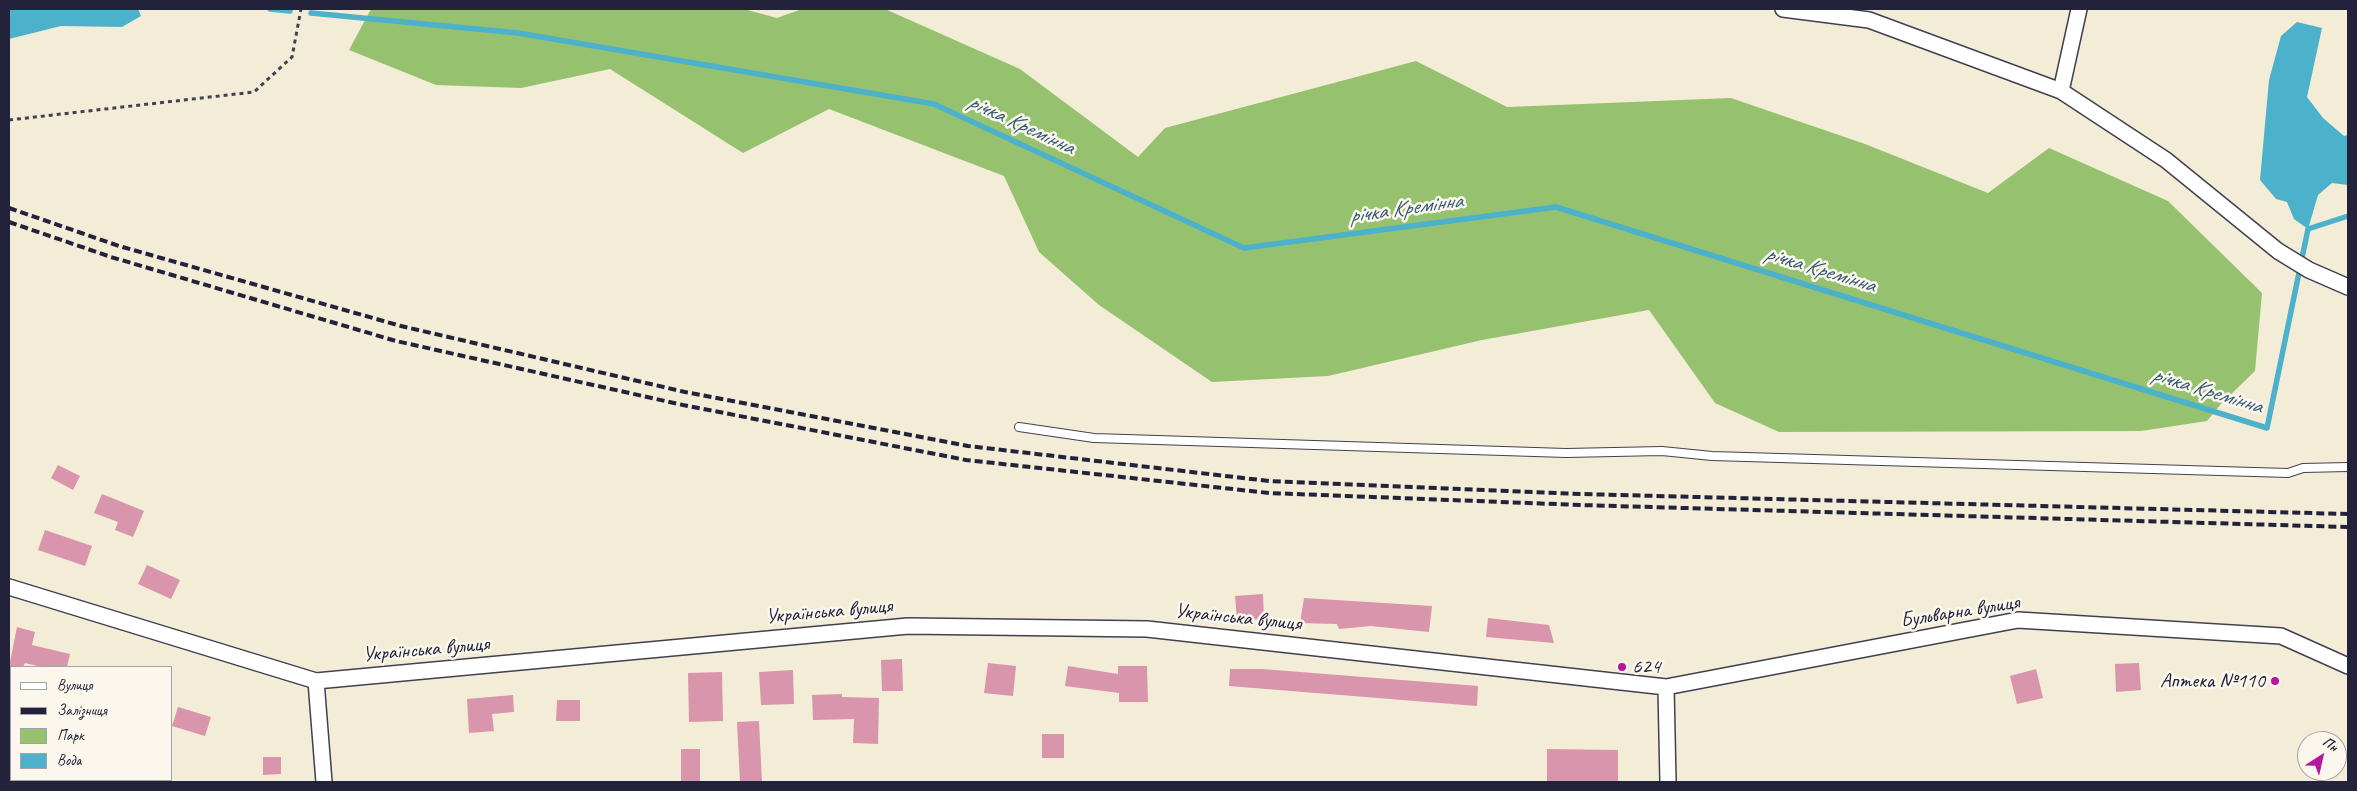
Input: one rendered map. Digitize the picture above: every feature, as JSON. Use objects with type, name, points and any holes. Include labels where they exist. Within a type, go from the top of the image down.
[{"type":"street","points":[[1783,9],[1869,20],[2061,90],[2166,160],[2278,251],[2309,270],[2348,287]]},
{"type":"street","points":[[2061,90],[2079,9]]},
{"type":"street","name":"Українська вулиця","points":[[9,587],[316,681],[908,626],[1147,630],[1666,688]]},
{"type":"street","name":"Бульварна вулиця","points":[[1666,688],[2018,620],[2281,636],[2348,667]]},
{"type":"street","points":[[316,681],[324,782]]},
{"type":"street","points":[[1666,688],[1668,782]]},
{"type":"lane","points":[[1019,427],[1094,438],[1556,453],[1662,451],[1712,456],[2288,473],[2303,468],[2348,467]]},
{"type":"path","points":[[9,120],[254,92],[292,57],[301,9]]},
{"type":"green space","points":[[371,9],[744,9],[777,18],[802,9],[885,9],[1020,69],[1138,157],[1165,128],[1416,61],[1507,107],[1731,98],[1865,144],[1988,193],[2049,148],[2168,201],[2262,293],[2255,371],[2221,404],[2207,421],[2141,431],[1779,432],[1715,403],[1649,310],[1482,340],[1328,376],[1212,382],[1099,305],[1039,252],[1004,176],[829,109],[743,153],[610,69],[521,88],[436,85],[349,50]]},
{"type":"water","points":[[9,9],[138,9],[141,16],[122,27],[61,26],[9,39]]},
{"type":"water","points":[[2297,22],[2322,28],[2307,97],[2323,118],[2344,136],[2348,135],[2348,185],[2332,183],[2318,195],[2308,229],[2294,219],[2287,202],[2276,199],[2260,180],[2269,80],[2281,36]]},
{"type":"building","points":[[58,465],[80,476],[73,490],[51,478]]},
{"type":"building","points":[[102,494],[144,511],[133,537],[115,530],[118,522],[94,513]]},
{"type":"building","points":[[45,530],[92,546],[85,566],[38,550]]},
{"type":"building","points":[[147,565],[180,580],[171,599],[138,584]]},
{"type":"building","points":[[1263,594],[1264,619],[1237,620],[1235,596]]},
{"type":"building","points":[[1304,598],[1432,606],[1429,632],[1371,626],[1339,629],[1337,624],[1300,623]]},
{"type":"building","points":[[1488,618],[1549,625],[1554,643],[1486,637]]},
{"type":"building","points":[[17,627],[35,632],[32,645],[70,654],[67,666],[38,666],[25,663],[24,666],[9,667]]},
{"type":"building","points":[[902,659],[903,691],[882,691],[881,660]]},
{"type":"building","points":[[988,663],[1016,666],[1013,696],[984,693]]},
{"type":"building","points":[[2139,663],[2141,690],[2116,692],[2115,664]]},
{"type":"building","points":[[1068,666],[1118,674],[1118,666],[1147,666],[1148,702],[1119,702],[1119,693],[1065,686]]},
{"type":"building","points":[[1230,669],[1262,669],[1478,686],[1477,706],[1229,686]]},
{"type":"building","points":[[2036,669],[2043,698],[2017,704],[2010,676]]},
{"type":"building","points":[[793,670],[794,704],[761,705],[759,672]]},
{"type":"building","points":[[722,672],[723,721],[689,722],[688,673]]},
{"type":"building","points":[[842,694],[842,697],[879,698],[878,744],[853,743],[854,719],[813,720],[812,695]]},
{"type":"building","points":[[513,695],[514,712],[492,714],[494,731],[469,733],[467,699]]},
{"type":"building","points":[[557,700],[580,700],[580,721],[556,721]]},
{"type":"building","points":[[178,707],[211,717],[205,736],[172,726]]},
{"type":"building","points":[[759,721],[762,782],[740,782],[737,722]]},
{"type":"building","points":[[1042,734],[1064,734],[1064,758],[1042,758]]},
{"type":"building","points":[[681,749],[700,749],[700,782],[681,782]]},
{"type":"building","points":[[1547,749],[1618,750],[1618,782],[1547,782]]},
{"type":"building","points":[[263,757],[281,757],[281,774],[263,775]]},
{"type":"waterway","name":"річка Кремінна","points":[[270,9],[290,11]]},
{"type":"waterway","name":"річка Кремінна","points":[[311,13],[518,33],[934,104],[1244,248],[1556,207],[2267,428],[2308,229],[2348,216]]},
{"type":"railway","points":[[9,208],[119,246],[401,326],[685,392],[968,446],[1269,481],[1581,494],[2348,514]]},
{"type":"railway","points":[[9,222],[111,257],[396,341],[683,405],[966,460],[1269,493],[1580,505],[2348,527]]},
{"type":"place","name":"624","points":[[1622,667]]},
{"type":"place","name":"Аптека №110","points":[[2275,681]]}]
